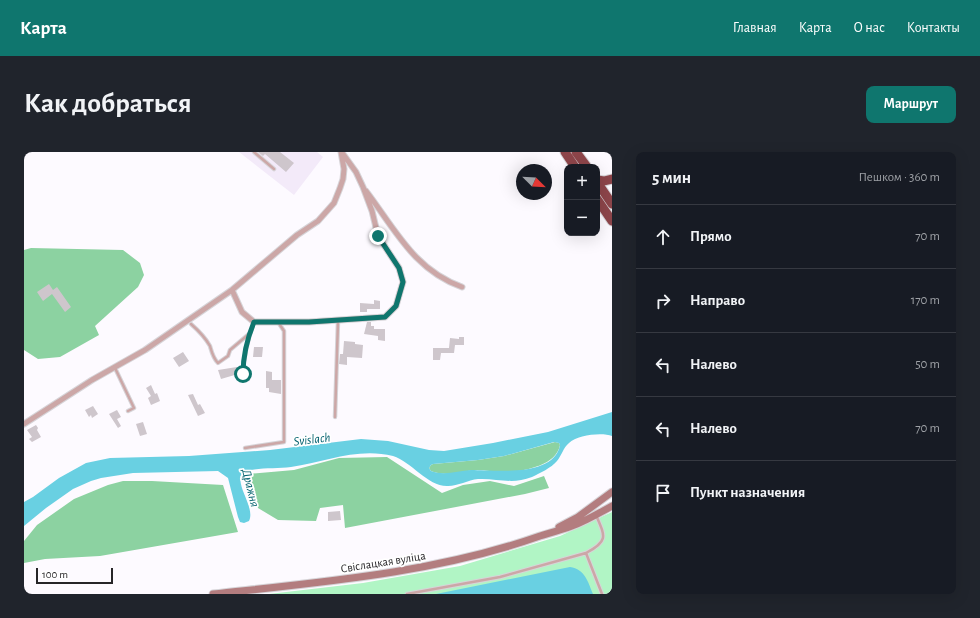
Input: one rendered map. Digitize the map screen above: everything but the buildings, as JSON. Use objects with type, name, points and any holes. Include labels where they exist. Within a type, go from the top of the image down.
[{"type":"highway","points":[[565,152],[573,164]]},
{"type":"highway","points":[[576,152],[585,164]]},
{"type":"highway","points":[[600,181],[612,179]]},
{"type":"highway","points":[[600,186],[612,204]]},
{"type":"highway","points":[[598,200],[612,220]]},
{"type":"main road","name":"Свіслацкая вуліца","points":[[552,532],[578,517],[612,492]]},
{"type":"main road","name":"Свіслацкая вуліца","points":[[212,594],[363,577],[456,561],[515,545],[571,527],[612,506]]},
{"type":"street","points":[[232,290],[236,303],[242,312],[254,322],[309,322],[385,317],[396,306],[403,282],[399,268],[378,236],[372,211],[356,172],[341,152]]},
{"type":"street","points":[[24,424],[92,380],[145,350],[232,290],[297,235],[318,221],[326,214],[336,199],[343,179],[344,169],[341,152]]},
{"type":"street","points":[[363,187],[413,255],[440,277],[462,288]]},
{"type":"lane","points":[[254,152],[274,169]]},
{"type":"lane","points":[[335,417],[338,320]]},
{"type":"lane","points":[[243,374],[244,355],[249,334],[254,322]]},
{"type":"lane","points":[[245,448],[284,442],[284,331],[278,322]]},
{"type":"lane","points":[[191,324],[206,339],[214,359],[218,363],[228,356],[230,350],[249,334]]},
{"type":"lane","points":[[114,368],[134,408],[128,411]]},
{"type":"lane","points":[[407,594],[500,577],[586,553],[598,547],[603,540],[602,530],[596,514]]},
{"type":"lane","points":[[586,553],[602,594]]},
{"type":"shaded area","points":[[239,152],[317,152],[323,157],[294,195]]},
{"type":"green space","points":[[31,248],[123,250],[140,263],[144,275],[138,287],[95,326],[99,335],[60,357],[38,359],[24,350],[24,250]]},
{"type":"green space","points":[[555,442],[559,443],[560,445],[552,458],[536,467],[518,471],[502,472],[477,470],[442,474],[431,471],[429,468],[433,464],[504,456]]},
{"type":"green space","points":[[387,457],[442,493],[463,485],[490,481],[514,486],[544,476],[549,488],[525,494],[345,528],[343,505],[320,508],[316,521],[278,520],[258,508],[247,474],[294,470],[339,458]]},
{"type":"green space","points":[[123,481],[223,485],[238,532],[100,556],[45,559],[24,563],[24,541],[37,525],[74,499],[108,485]]},
{"type":"green space","points":[[612,512],[612,594],[269,594],[363,583],[460,566],[560,536]]},
{"type":"water","points":[[612,412],[612,436],[602,434],[590,435],[573,440],[564,449],[555,464],[532,477],[518,481],[478,479],[452,486],[441,485],[427,479],[400,459],[393,456],[367,453],[342,456],[291,467],[254,469],[243,472],[241,477],[242,489],[250,509],[249,521],[244,523],[240,522],[238,517],[228,478],[218,471],[133,473],[101,478],[73,489],[24,526],[24,502],[59,478],[86,463],[110,458],[189,456],[270,450],[361,439],[388,441],[429,450],[444,451],[548,432]],"holes":[[[554,442],[559,443],[560,445],[555,456],[547,463],[522,470],[471,470],[441,473],[431,471],[429,468],[433,464],[504,456]]]},
{"type":"water","points":[[570,567],[583,573],[593,594],[436,594]]},
{"type":"route","points":[[243,374],[244,355],[248,337],[254,322],[309,322],[385,317],[396,306],[403,282],[399,268],[378,236]]},
{"type":"water label","name":"Svislach","points":[[312,440]]},
{"type":"water label","name":"Дражня","points":[[250,488]]}]
